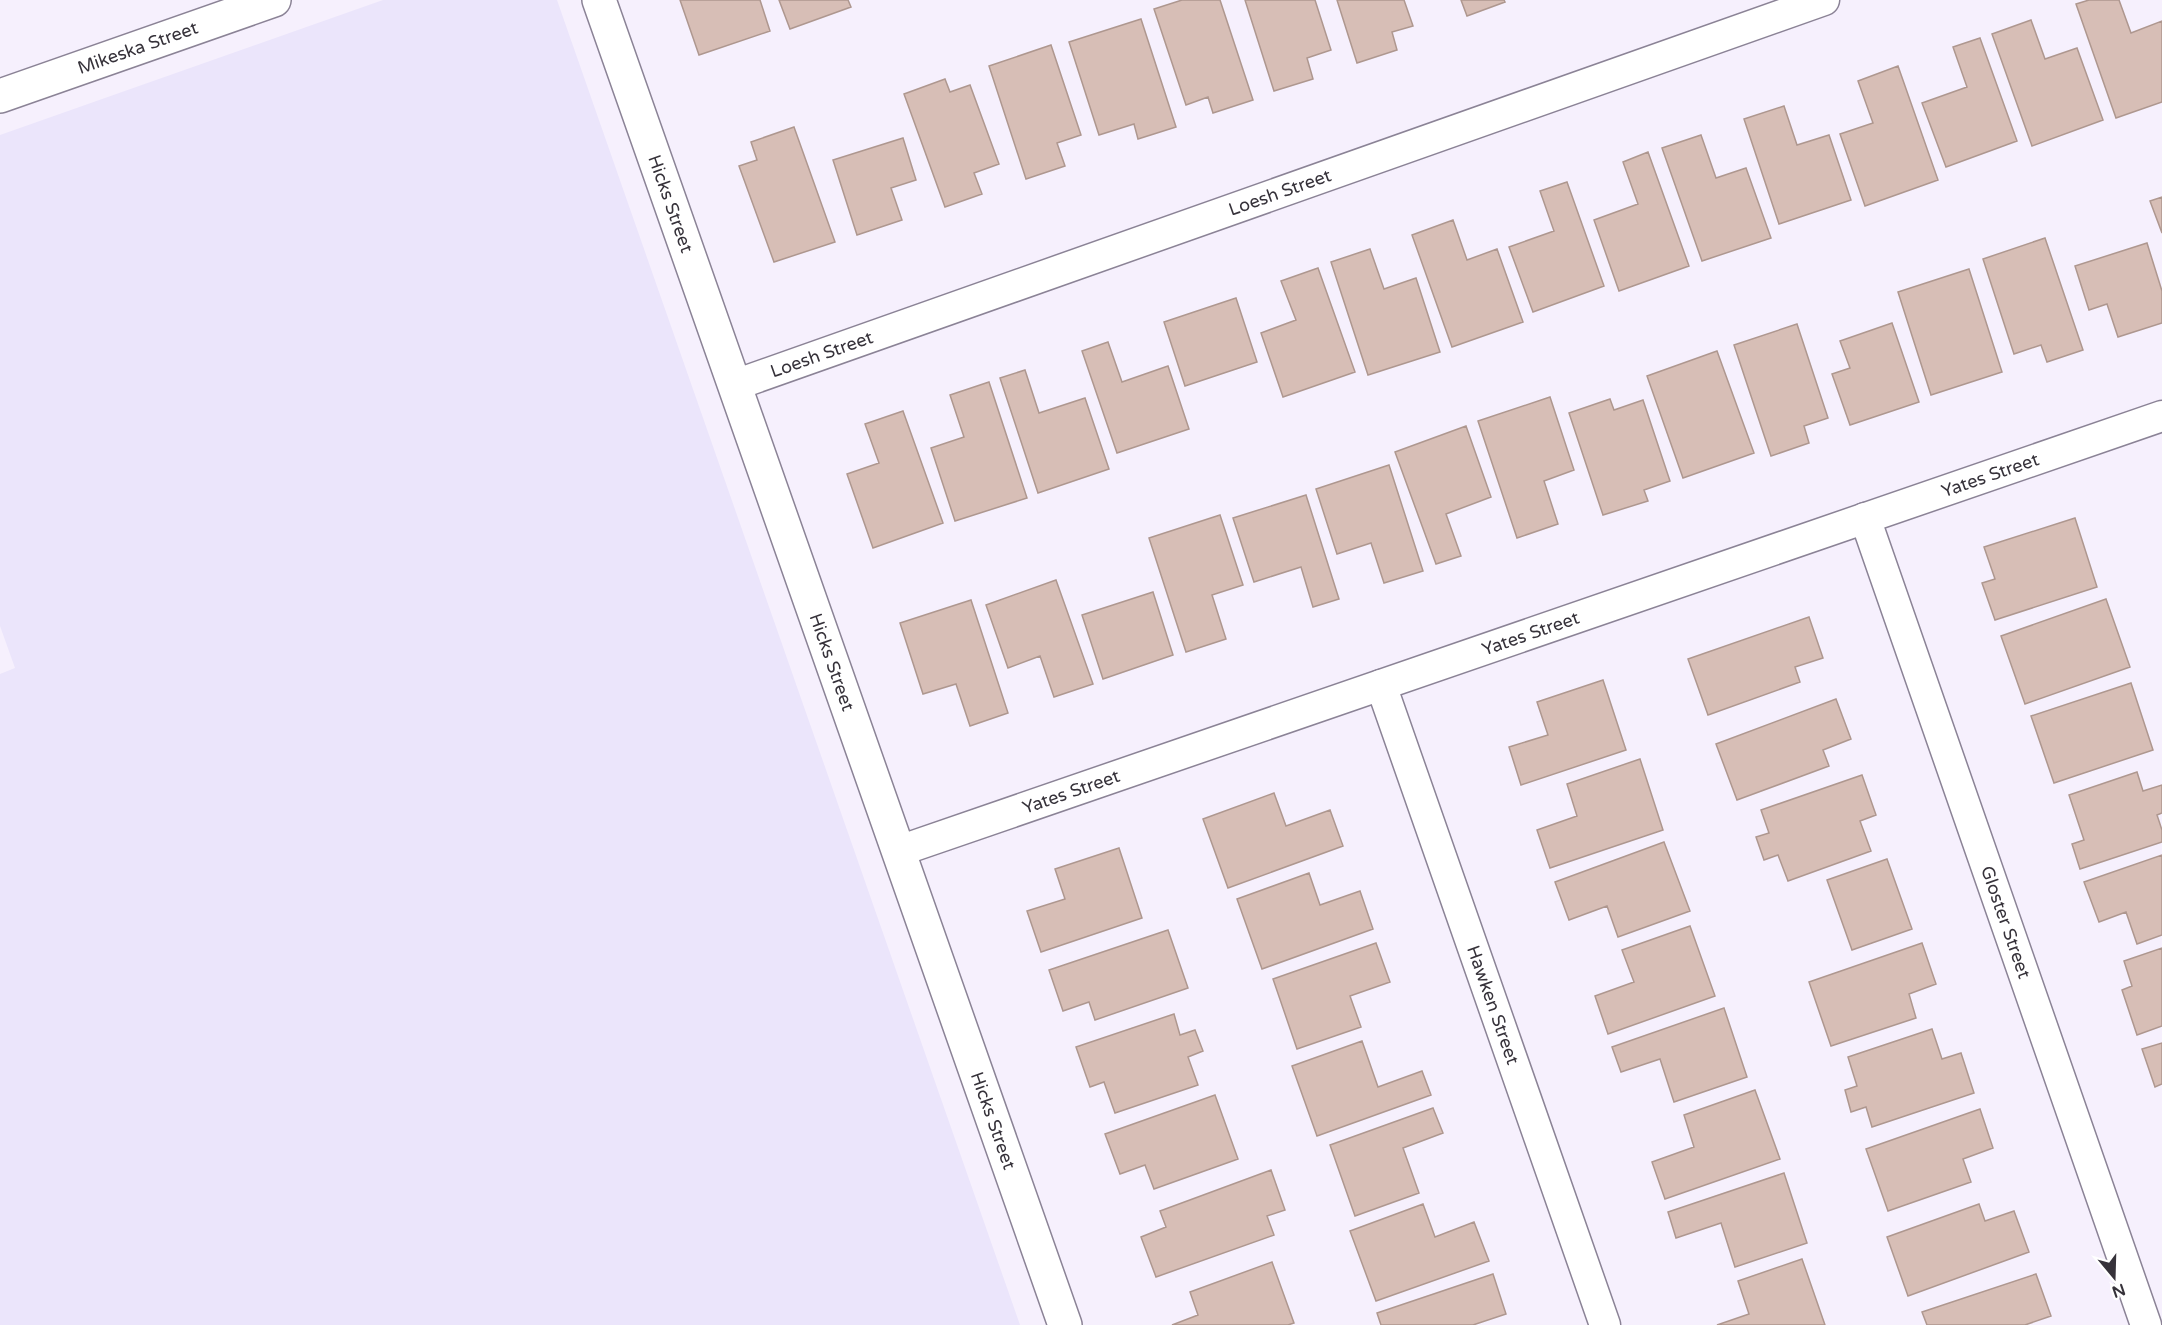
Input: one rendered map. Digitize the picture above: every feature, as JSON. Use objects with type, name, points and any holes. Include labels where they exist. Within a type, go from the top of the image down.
[{"type":"street","name":"Mikeska Street","points":[[0,96],[274,0]]},
{"type":"street","name":"Hicks Street","points":[[599,0],[1065,1325]]},
{"type":"street","name":"Loesh Street","points":[[735,385],[1824,0]]},
{"type":"street","name":"Yates Street","points":[[899,851],[2162,416]]},
{"type":"street","name":"Gloster Street","points":[[1865,518],[2146,1325]]},
{"type":"street","name":"Hawken Street","points":[[1381,685],[1605,1325]]},
{"type":"shaded area","points":[[383,0],[557,0],[1020,1325],[0,1325],[0,674],[15,668],[0,626],[0,135]]},
{"type":"building","points":[[680,0],[760,0],[770,31],[699,55]]},
{"type":"building","points":[[779,0],[848,0],[851,7],[790,29]]},
{"type":"building","points":[[1182,0],[1220,0],[1253,100],[1213,113],[1208,97],[1186,105],[1154,9]]},
{"type":"building","points":[[1245,0],[1315,0],[1331,50],[1307,58],[1313,79],[1274,91]]},
{"type":"building","points":[[1337,0],[1404,0],[1413,26],[1392,32],[1397,50],[1357,63]]},
{"type":"building","points":[[1461,0],[1504,0],[1505,2],[1467,16]]},
{"type":"building","points":[[2089,0],[2119,0],[2131,33],[2162,21],[2162,102],[2116,118],[2076,4]]},
{"type":"building","points":[[1141,19],[1176,127],[1138,139],[1134,124],[1099,135],[1069,42]]},
{"type":"building","points":[[2031,20],[2045,59],[2077,48],[2103,120],[2032,146],[1992,34]]},
{"type":"building","points":[[1980,38],[2017,141],[1946,167],[1922,103],[1967,87],[1953,47]]},
{"type":"building","points":[[1051,45],[1081,135],[1057,143],[1065,166],[1026,179],[989,66]]},
{"type":"building","points":[[1898,66],[1938,180],[1865,206],[1840,134],[1873,123],[1858,81]]},
{"type":"building","points":[[945,79],[950,92],[970,85],[999,164],[974,173],[982,194],[945,207],[904,94]]},
{"type":"building","points":[[1784,106],[1797,145],[1829,135],[1851,200],[1779,224],[1744,119]]},
{"type":"building","points":[[794,127],[835,242],[774,262],[739,166],[757,160],[751,142]]},
{"type":"building","points":[[1701,135],[1716,178],[1746,168],[1771,238],[1702,261],[1662,148]]},
{"type":"building","points":[[903,138],[916,180],[891,188],[902,220],[857,235],[833,160]]},
{"type":"building","points":[[1648,152],[1689,266],[1619,291],[1594,220],[1638,204],[1623,162]]},
{"type":"building","points":[[1567,182],[1604,286],[1533,312],[1509,247],[1554,231],[1540,191]]},
{"type":"building","points":[[2162,197],[2162,233],[2150,201]]},
{"type":"building","points":[[1453,220],[1467,260],[1497,249],[1523,322],[1452,347],[1412,235]]},
{"type":"building","points":[[2045,238],[2083,350],[2047,362],[2041,345],[2014,354],[1983,259]]},
{"type":"building","points":[[2147,243],[2162,291],[2162,323],[2118,337],[2107,304],[2089,310],[2075,266]]},
{"type":"building","points":[[1370,249],[1384,289],[1416,278],[1440,352],[1368,375],[1331,262]]},
{"type":"building","points":[[1318,268],[1355,372],[1283,397],[1261,333],[1296,320],[1281,281]]},
{"type":"building","points":[[1969,269],[2002,372],[1931,395],[1898,292]]},
{"type":"building","points":[[1236,298],[1257,362],[1185,386],[1164,322]]},
{"type":"building","points":[[1892,323],[1919,402],[1850,425],[1832,374],[1850,368],[1840,341]]},
{"type":"building","points":[[1797,324],[1828,418],[1804,426],[1809,443],[1771,456],[1734,345]]},
{"type":"building","points":[[1108,342],[1122,382],[1168,366],[1189,429],[1117,453],[1082,351]]},
{"type":"building","points":[[1717,351],[1754,453],[1683,478],[1647,376]]},
{"type":"building","points":[[1025,370],[1039,413],[1085,398],[1109,469],[1038,493],[1000,378]]},
{"type":"building","points":[[989,382],[1027,498],[955,521],[931,448],[964,437],[950,395]]},
{"type":"building","points":[[1550,397],[1574,470],[1544,481],[1558,524],[1517,538],[1478,421]]},
{"type":"building","points":[[1610,399],[1614,410],[1643,400],[1670,481],[1644,490],[1648,501],[1603,515],[1569,413]]},
{"type":"building","points":[[903,411],[943,523],[873,548],[847,474],[879,463],[865,424]]},
{"type":"building","points":[[1466,426],[1491,497],[1446,514],[1461,556],[1436,564],[1395,452]]},
{"type":"building","points":[[1389,465],[1423,571],[1384,583],[1371,543],[1337,554],[1316,489]]},
{"type":"building","points":[[1306,495],[1339,599],[1313,607],[1301,567],[1254,582],[1233,518]]},
{"type":"building","points":[[1220,515],[1243,585],[1212,595],[1226,639],[1186,652],[1149,538]]},
{"type":"building","points":[[2075,518],[2097,587],[1995,620],[1982,583],[1995,579],[1984,547]]},
{"type":"building","points":[[1056,580],[1093,684],[1054,697],[1040,656],[1008,668],[986,605]]},
{"type":"building","points":[[1153,592],[1173,655],[1103,679],[1082,615]]},
{"type":"building","points":[[2106,599],[2130,667],[2025,704],[2001,636]]},
{"type":"building","points":[[971,600],[1008,713],[970,726],[956,684],[923,694],[900,623]]},
{"type":"building","points":[[1809,617],[1823,658],[1795,667],[1800,682],[1708,715],[1688,659]]},
{"type":"building","points":[[1603,680],[1626,750],[1521,785],[1509,747],[1548,735],[1537,702]]},
{"type":"building","points":[[2131,683],[2153,750],[2054,783],[2031,716]]},
{"type":"building","points":[[1836,699],[1851,739],[1823,750],[1829,766],[1737,800],[1716,744]]},
{"type":"building","points":[[1640,759],[1663,830],[1550,868],[1537,830],[1577,816],[1567,784]]},
{"type":"building","points":[[2137,772],[2143,791],[2162,785],[2162,813],[2157,815],[2162,830],[2162,842],[2080,869],[2072,844],[2084,840],[2069,795]]},
{"type":"building","points":[[1862,775],[1876,815],[1860,821],[1871,851],[1788,881],[1778,855],[1764,860],[1756,837],[1769,833],[1761,810]]},
{"type":"building","points":[[1274,793],[1286,826],[1330,810],[1343,846],[1228,888],[1203,819]]},
{"type":"building","points":[[1664,842],[1690,911],[1618,937],[1607,906],[1569,920],[1555,882]]},
{"type":"building","points":[[1119,848],[1142,918],[1041,952],[1027,911],[1065,899],[1055,869]]},
{"type":"building","points":[[2162,855],[2162,935],[2137,944],[2126,912],[2099,922],[2084,882]]},
{"type":"building","points":[[1887,859],[1912,929],[1852,950],[1827,880]]},
{"type":"building","points":[[1309,873],[1320,905],[1360,891],[1373,929],[1262,969],[1237,899]]},
{"type":"building","points":[[1690,926],[1715,996],[1608,1034],[1595,996],[1634,982],[1622,950]]},
{"type":"building","points":[[1168,930],[1188,988],[1095,1020],[1089,1002],[1063,1011],[1049,970]]},
{"type":"building","points":[[1376,943],[1390,982],[1350,996],[1361,1027],[1297,1049],[1273,979]]},
{"type":"building","points":[[1922,943],[1936,984],[1909,994],[1916,1018],[1831,1046],[1809,982]]},
{"type":"building","points":[[2162,948],[2162,1026],[2137,1035],[2122,990],[2132,986],[2124,961]]},
{"type":"building","points":[[1724,1008],[1747,1077],[1674,1102],[1660,1059],[1621,1072],[1612,1047]]},
{"type":"building","points":[[1174,1014],[1180,1035],[1195,1030],[1203,1051],[1188,1057],[1198,1085],[1115,1113],[1104,1082],[1090,1087],[1076,1047]]},
{"type":"building","points":[[1932,1029],[1942,1059],[1961,1053],[1974,1093],[1872,1127],[1866,1107],[1851,1112],[1845,1090],[1857,1086],[1848,1057]]},
{"type":"building","points":[[1362,1041],[1378,1087],[1422,1071],[1431,1095],[1317,1136],[1292,1066]]},
{"type":"building","points":[[2162,1043],[2162,1084],[2155,1087],[2142,1049]]},
{"type":"building","points":[[1755,1090],[1780,1159],[1665,1199],[1652,1162],[1694,1147],[1684,1115]]},
{"type":"building","points":[[1215,1095],[1238,1159],[1154,1189],[1145,1165],[1120,1174],[1105,1134]]},
{"type":"building","points":[[1433,1108],[1443,1133],[1403,1148],[1419,1193],[1355,1216],[1330,1145]]},
{"type":"building","points":[[1980,1109],[1993,1148],[1963,1159],[1971,1182],[1888,1211],[1866,1149]]},
{"type":"building","points":[[1271,1170],[1285,1210],[1267,1216],[1274,1235],[1156,1277],[1141,1237],[1166,1227],[1160,1211]]},
{"type":"building","points":[[1784,1173],[1807,1243],[1735,1267],[1721,1223],[1676,1238],[1668,1212]]},
{"type":"building","points":[[1423,1204],[1435,1237],[1474,1222],[1489,1261],[1376,1301],[1350,1231]]},
{"type":"building","points":[[1979,1204],[1985,1221],[2014,1211],[2029,1252],[1908,1296],[1887,1237]]},
{"type":"building","points":[[1802,1259],[1825,1325],[1717,1325],[1749,1314],[1738,1281]]},
{"type":"building","points":[[1272,1262],[1294,1323],[1288,1325],[1172,1325],[1198,1315],[1190,1292]]},
{"type":"building","points":[[1493,1274],[1506,1314],[1473,1325],[1381,1325],[1377,1313]]},
{"type":"building","points":[[2036,1274],[2051,1316],[2025,1325],[1927,1325],[1922,1312]]}]
